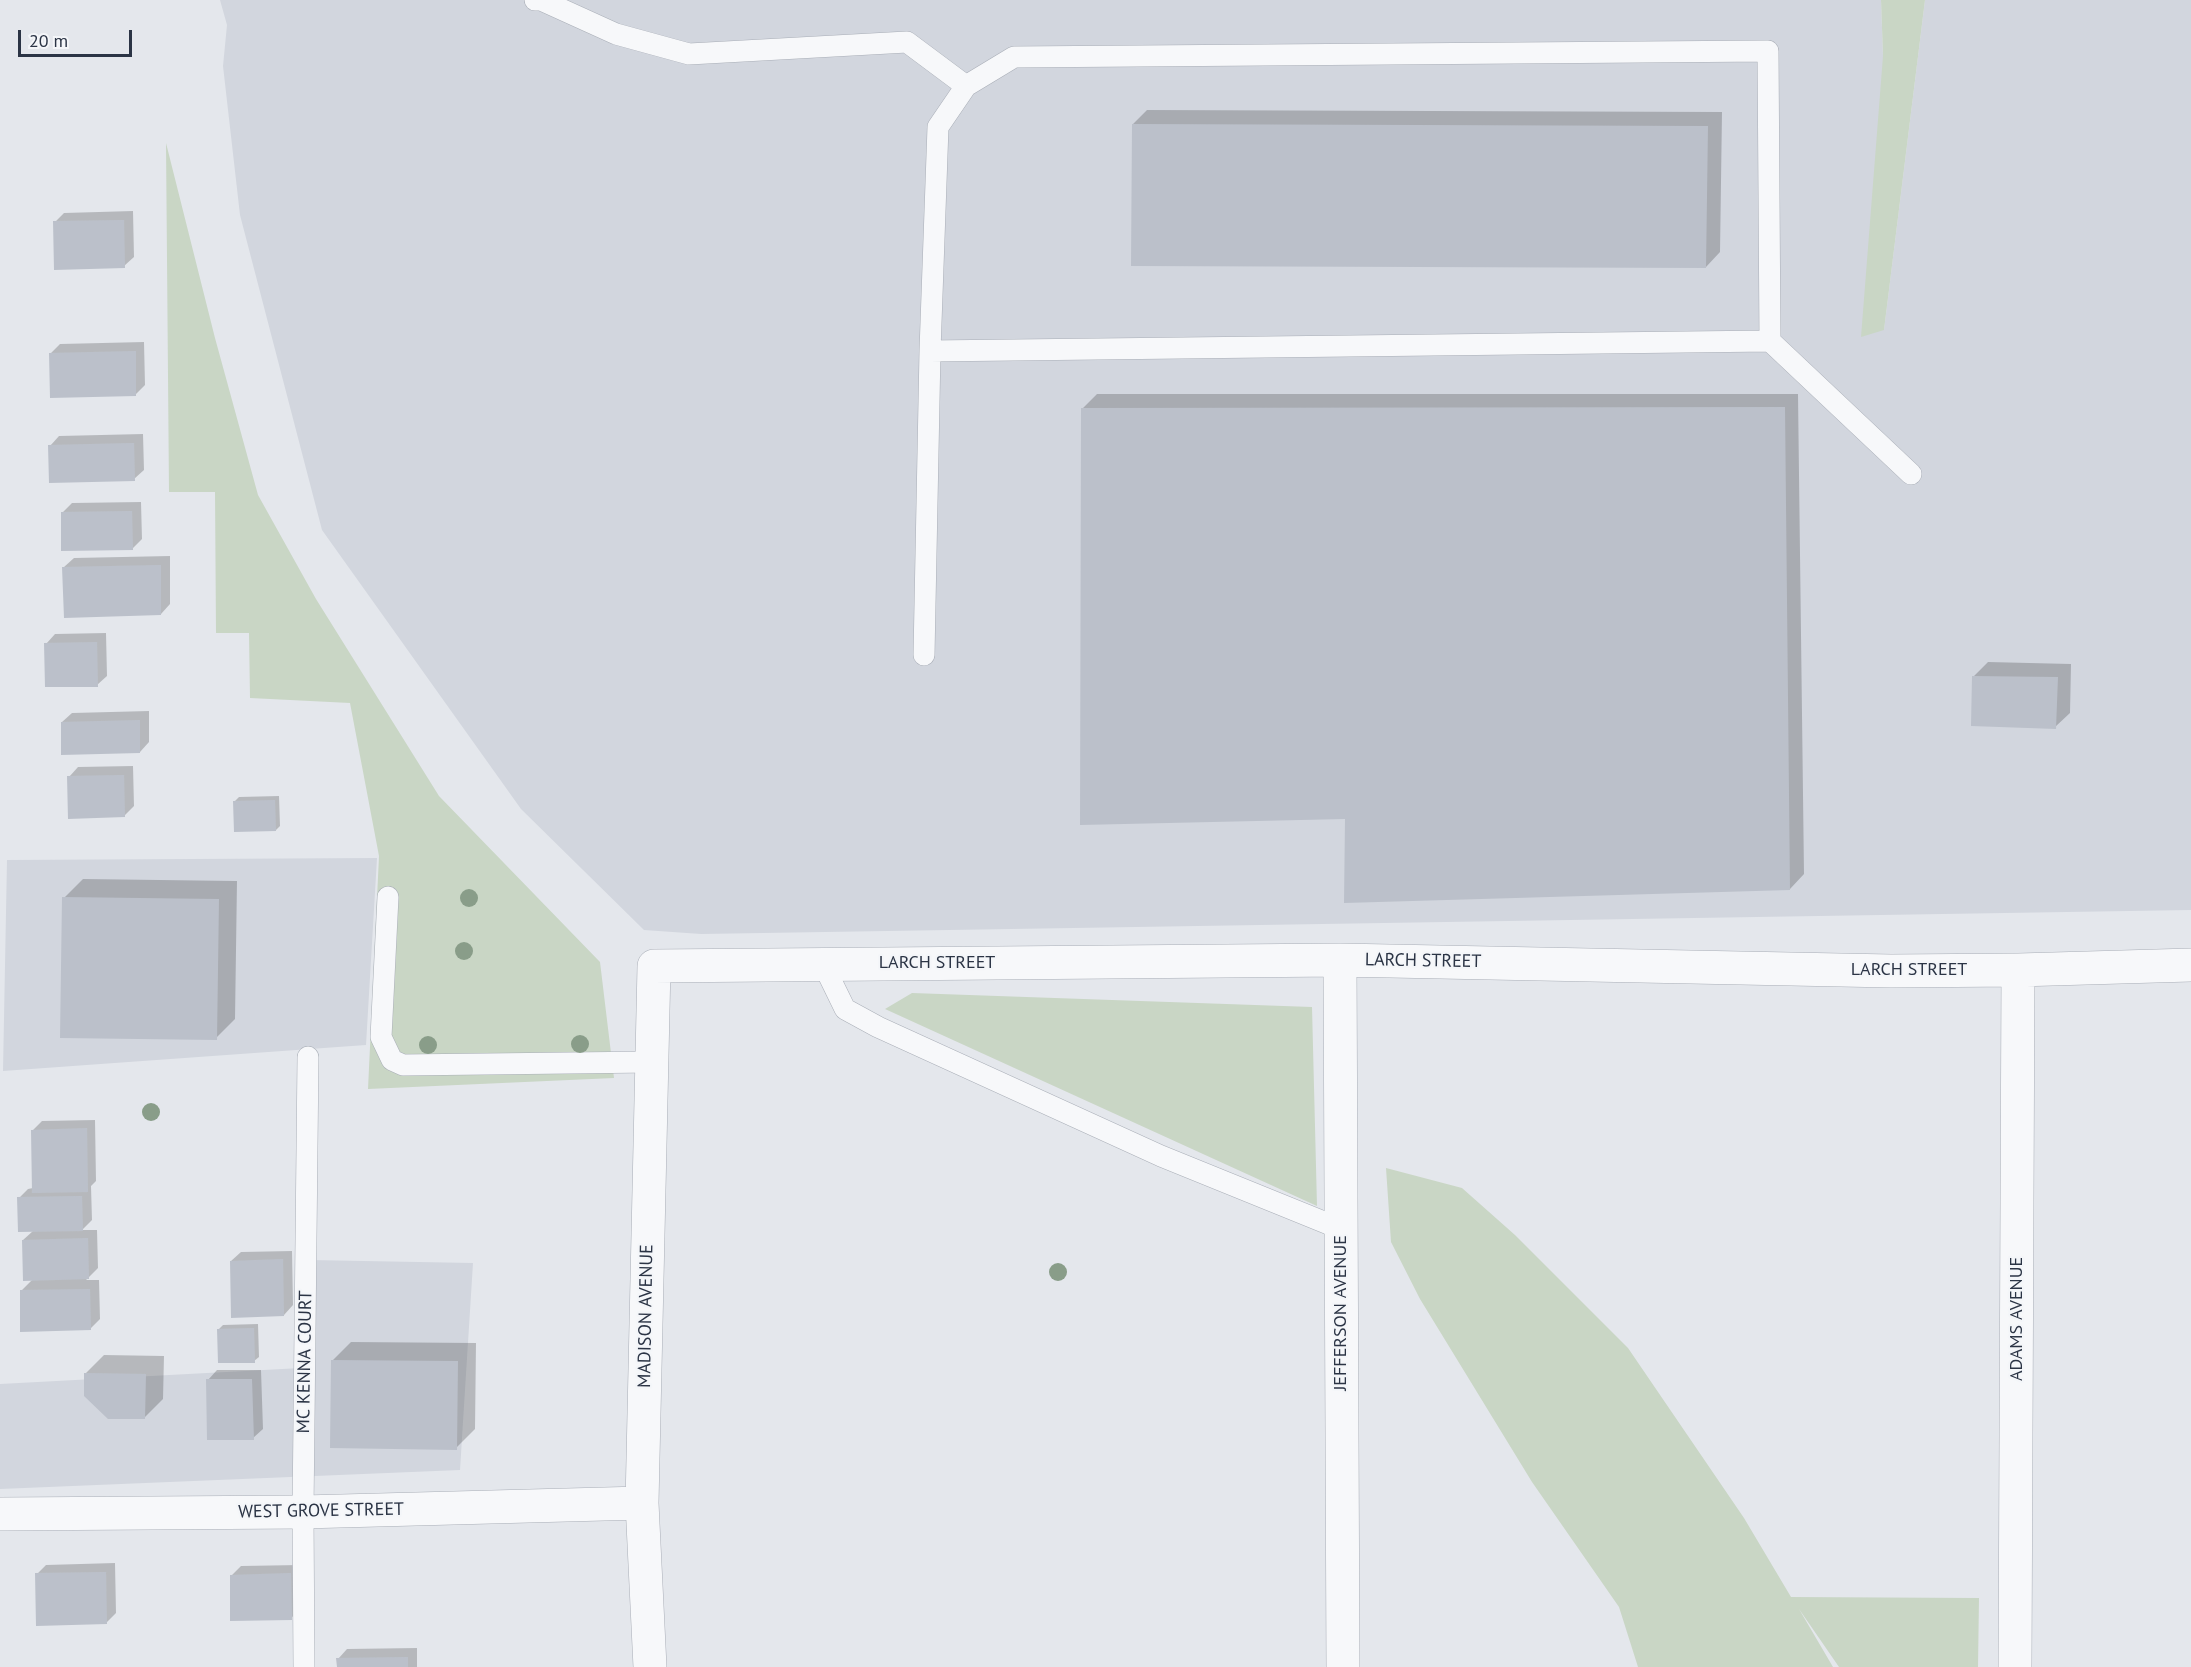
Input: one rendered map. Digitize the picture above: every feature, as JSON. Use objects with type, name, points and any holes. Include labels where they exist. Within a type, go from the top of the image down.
[{"type":"street","name":"LARCH STREET","points":[[654,966],[1340,960],[1891,971],[2191,965]]},
{"type":"street","name":"JEFFERSON AVENUE","points":[[1340,960],[1343,1667]]},
{"type":"street","name":"MADISON AVENUE","points":[[650,1667],[642,1503],[654,966]]},
{"type":"street","name":"ADAMS AVENUE","points":[[2015,1667],[2018,970]]},
{"type":"street","name":"WEST GROVE STREET","points":[[0,1514],[303,1512],[642,1503]]},
{"type":"lane","points":[[535,0],[541,0],[616,34],[689,54],[907,42],[966,86]]},
{"type":"lane","points":[[924,655],[930,351],[938,127],[966,86],[1014,57],[1768,51],[1770,341]]},
{"type":"lane","points":[[930,351],[1770,341],[1911,474]]},
{"type":"lane","points":[[388,897],[381,1037],[392,1060],[403,1065],[652,1062]]},
{"type":"lane","points":[[823,964],[845,1009],[878,1028],[1161,1156],[1341,1229]]},
{"type":"lane","name":"MC KENNA COURT","points":[[304,1667],[303,1512],[308,1057]]},
{"type":"shaded area","points":[[220,0],[1881,0],[1884,330],[1925,0],[2191,0],[2191,910],[701,934],[644,930],[521,809],[322,530],[240,215],[223,66],[227,25]]},
{"type":"shaded area","points":[[377,858],[366,1045],[3,1071],[7,860]]},
{"type":"shaded area","points":[[309,1260],[473,1263],[460,1470],[0,1489],[0,1384],[301,1368]]},
{"type":"green space","points":[[1881,0],[1925,0],[1884,330],[1861,337],[1883,56]]},
{"type":"green space","points":[[166,143],[215,338],[258,495],[316,599],[439,796],[600,962],[614,1078],[368,1089],[379,856],[350,703],[250,698],[249,633],[216,633],[215,492],[169,492]]},
{"type":"green space","points":[[912,993],[1312,1007],[1317,1206],[885,1009]]},
{"type":"green space","points":[[1386,1168],[1462,1188],[1515,1235],[1628,1348],[1744,1518],[1791,1597],[1979,1598],[1978,1667],[1839,1667],[1799,1609],[1833,1667],[1638,1667],[1619,1607],[1532,1482],[1420,1299],[1391,1242]]},
{"type":"building","points":[[1132,124],[1708,126],[1706,268],[1131,266]]},
{"type":"building","points":[[124,220],[125,268],[54,270],[53,221]]},
{"type":"building","points":[[136,351],[136,396],[50,398],[49,353]]},
{"type":"building","points":[[1785,407],[1790,890],[1344,903],[1345,819],[1080,825],[1081,408]]},
{"type":"building","points":[[134,443],[135,481],[49,483],[48,445]]},
{"type":"building","points":[[132,511],[133,550],[61,551],[61,512]]},
{"type":"building","points":[[161,565],[161,615],[64,618],[62,567]]},
{"type":"building","points":[[97,642],[98,687],[45,687],[44,643]]},
{"type":"building","points":[[1972,676],[2058,677],[2056,729],[1971,726]]},
{"type":"building","points":[[140,720],[140,753],[61,755],[61,722]]},
{"type":"building","points":[[124,775],[125,817],[68,819],[67,776]]},
{"type":"building","points":[[275,800],[276,831],[234,832],[233,801]]},
{"type":"building","points":[[62,897],[219,899],[217,1040],[60,1038]]},
{"type":"building","points":[[87,1128],[88,1192],[32,1193],[31,1130]]},
{"type":"building","points":[[82,1196],[83,1231],[18,1232],[17,1197]]},
{"type":"building","points":[[88,1238],[89,1279],[23,1281],[22,1240]]},
{"type":"building","points":[[283,1259],[284,1316],[231,1318],[230,1261]]},
{"type":"building","points":[[90,1289],[91,1330],[20,1332],[20,1290]]},
{"type":"building","points":[[254,1328],[255,1363],[218,1363],[217,1329]]},
{"type":"building","points":[[331,1360],[458,1361],[457,1450],[330,1448]]},
{"type":"building","points":[[84,1373],[146,1374],[145,1419],[108,1419],[84,1396]]},
{"type":"building","points":[[206,1379],[252,1379],[254,1440],[207,1440]]},
{"type":"building","points":[[106,1572],[107,1624],[36,1626],[35,1573]]},
{"type":"building","points":[[291,1573],[292,1620],[230,1621],[230,1575]]},
{"type":"building","points":[[408,1657],[408,1667],[337,1667],[336,1658]]}]
